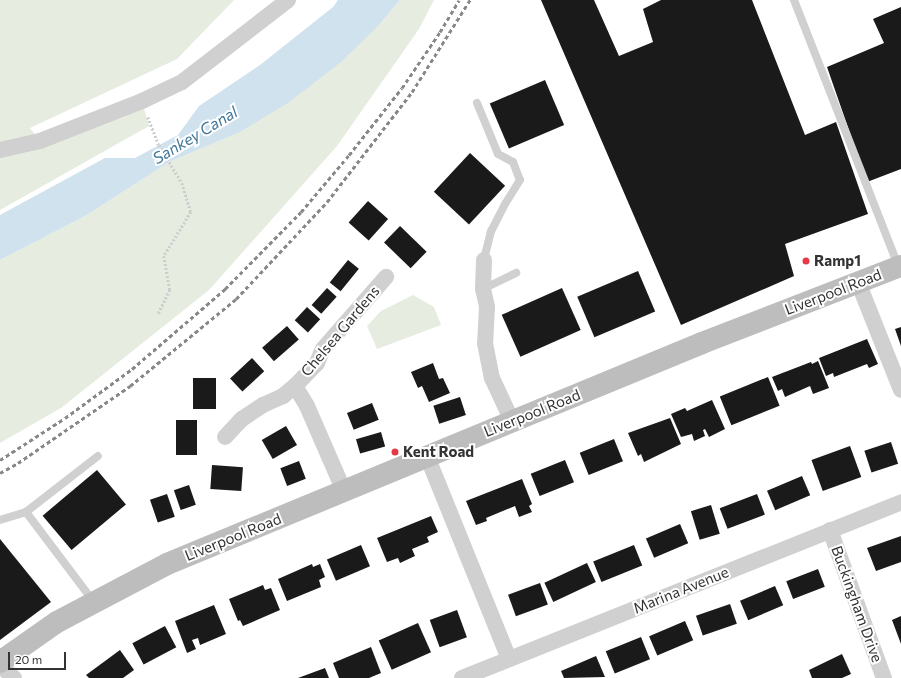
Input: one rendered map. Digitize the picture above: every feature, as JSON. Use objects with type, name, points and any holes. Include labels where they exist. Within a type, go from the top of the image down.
[{"type":"street","points":[[0,150],[40,141],[142,101],[182,82],[288,0]]},
{"type":"street","points":[[484,260],[483,289],[487,307],[484,343],[492,378],[512,421]]},
{"type":"street","name":"Liverpool Road","points":[[0,663],[57,622],[167,564],[702,343],[900,266]]},
{"type":"street","name":"Chelsea Gardens","points":[[225,437],[242,418],[263,404],[283,396],[294,386],[317,363],[323,348],[386,277]]},
{"type":"street","points":[[858,282],[901,390]]},
{"type":"street","name":"Chelsea Gardens","points":[[294,386],[307,406],[344,491]]},
{"type":"street","points":[[427,456],[509,659]]},
{"type":"street","name":"Marina Avenue","points":[[462,678],[901,502]]},
{"type":"street","name":"Buckingham Drive","points":[[830,530],[884,678]]},
{"type":"street","points":[[0,663],[14,678]]},
{"type":"lane","points":[[794,0],[900,266]]},
{"type":"lane","points":[[477,103],[498,154],[512,162],[520,180],[491,231],[484,260]]},
{"type":"lane","points":[[483,289],[516,273]]},
{"type":"lane","points":[[0,520],[26,512],[98,456]]},
{"type":"lane","points":[[26,512],[93,602]]},
{"type":"path","points":[[142,101],[159,145],[182,183],[191,212],[164,256],[170,290],[158,315]]},
{"type":"shaded area","points":[[0,0],[234,0],[177,59],[30,128],[40,141],[142,101],[149,126],[0,210]]},
{"type":"shaded area","points":[[400,0],[434,0],[419,29],[337,146],[209,290],[61,408],[0,443],[0,260],[87,215],[169,162],[238,133],[379,25]]},
{"type":"shaded area","points":[[413,295],[434,307],[441,325],[377,349],[367,326],[381,311]]},
{"type":"water","name":"Sankey Canal","points":[[338,0],[400,0],[379,25],[341,62],[288,103],[238,133],[169,162],[87,215],[0,260],[0,215],[105,158],[135,158],[178,135],[199,106],[260,65],[333,7]]},
{"type":"building","points":[[541,0],[594,0],[619,56],[653,42],[643,9],[661,0],[752,0],[805,135],[836,122],[868,214],[785,244],[794,276],[681,325]]},
{"type":"building","points":[[901,7],[901,169],[867,182],[827,67],[884,43],[873,19]]},
{"type":"building","points":[[545,80],[564,125],[509,149],[490,103]]},
{"type":"building","points":[[470,153],[505,186],[469,224],[434,192]]},
{"type":"building","points":[[368,201],[388,219],[369,241],[349,223]]},
{"type":"building","points":[[400,226],[427,252],[411,268],[384,243]]},
{"type":"building","points":[[348,260],[359,269],[341,291],[330,283]]},
{"type":"building","points":[[638,271],[655,312],[594,337],[577,297]]},
{"type":"building","points":[[327,288],[337,297],[321,314],[312,305]]},
{"type":"building","points":[[562,288],[581,330],[520,357],[502,315]]},
{"type":"building","points":[[307,307],[320,319],[308,332],[295,320]]},
{"type":"building","points":[[287,326],[299,340],[274,361],[262,348]]},
{"type":"building","points":[[901,327],[901,346],[895,329]]},
{"type":"building","points":[[867,339],[878,364],[869,368],[867,364],[834,377],[833,373],[826,376],[819,358]]},
{"type":"building","points":[[252,358],[264,371],[242,392],[230,378]]},
{"type":"building","points":[[818,361],[829,388],[813,394],[810,386],[785,397],[782,389],[778,391],[772,377],[811,362],[812,364]]},
{"type":"building","points":[[433,363],[439,379],[443,378],[450,393],[429,402],[422,386],[418,388],[411,372]]},
{"type":"building","points":[[768,377],[780,406],[731,425],[720,396]]},
{"type":"building","points":[[193,378],[216,378],[216,409],[193,409]]},
{"type":"building","points":[[460,397],[466,415],[439,424],[433,406]]},
{"type":"building","points":[[712,400],[725,429],[709,437],[705,429],[703,430],[705,436],[694,441],[692,434],[681,437],[671,414],[685,408],[687,411]]},
{"type":"building","points":[[372,403],[379,420],[354,430],[347,413]]},
{"type":"building","points":[[670,418],[681,444],[644,462],[641,454],[638,456],[628,433]]},
{"type":"building","points":[[176,420],[197,420],[197,455],[176,455]]},
{"type":"building","points":[[286,426],[297,445],[273,459],[262,440]]},
{"type":"building","points":[[381,432],[385,446],[360,454],[356,439]]},
{"type":"building","points":[[614,439],[623,461],[589,475],[580,453]]},
{"type":"building","points":[[891,442],[898,464],[871,473],[864,451]]},
{"type":"building","points":[[850,446],[861,477],[823,491],[811,460]]},
{"type":"building","points":[[565,460],[574,482],[540,496],[531,474]]},
{"type":"building","points":[[299,461],[306,479],[287,486],[280,468]]},
{"type":"building","points":[[212,465],[243,467],[241,491],[210,489]]},
{"type":"building","points":[[97,470],[126,504],[72,550],[43,516]]},
{"type":"building","points":[[802,476],[810,495],[775,510],[767,491]]},
{"type":"building","points":[[522,479],[532,504],[529,506],[532,512],[519,517],[515,506],[486,518],[487,521],[476,525],[466,501]]},
{"type":"building","points":[[189,485],[196,505],[181,510],[174,490]]},
{"type":"building","points":[[167,494],[175,517],[158,523],[150,500]]},
{"type":"building","points":[[757,494],[765,515],[728,529],[720,508]]},
{"type":"building","points":[[711,505],[720,534],[700,540],[691,511]]},
{"type":"building","points":[[431,516],[438,532],[427,537],[429,542],[412,549],[415,556],[400,563],[398,558],[387,562],[377,538]]},
{"type":"building","points":[[680,524],[688,543],[654,558],[646,538]]},
{"type":"building","points":[[901,536],[901,562],[876,571],[867,548]]},
{"type":"building","points":[[0,539],[51,602],[0,640]]},
{"type":"building","points":[[361,545],[370,566],[336,581],[327,559]]},
{"type":"building","points":[[634,545],[642,565],[601,582],[593,561]]},
{"type":"building","points":[[587,563],[596,582],[553,602],[544,583]]},
{"type":"building","points":[[312,564],[313,567],[320,564],[325,577],[319,580],[321,587],[287,601],[278,579]]},
{"type":"building","points":[[818,569],[825,587],[793,599],[786,581]]},
{"type":"building","points":[[540,583],[548,605],[516,616],[508,595]]},
{"type":"building","points":[[263,585],[265,590],[271,588],[280,610],[243,626],[240,620],[238,621],[229,599]]},
{"type":"building","points":[[775,586],[783,605],[748,620],[740,601]]},
{"type":"building","points":[[730,604],[737,624],[703,636],[696,616]]},
{"type":"building","points":[[214,605],[226,634],[200,645],[198,638],[192,640],[196,649],[187,653],[175,621]]},
{"type":"building","points":[[457,610],[467,637],[440,647],[430,620]]},
{"type":"building","points":[[901,616],[901,644],[892,620]]},
{"type":"building","points":[[685,621],[693,640],[657,656],[649,636]]},
{"type":"building","points":[[418,623],[431,652],[392,670],[379,640]]},
{"type":"building","points":[[165,626],[176,647],[144,665],[132,643]]},
{"type":"building","points":[[641,637],[650,659],[615,673],[606,651]]},
{"type":"building","points":[[371,647],[381,673],[369,678],[339,678],[333,663]]},
{"type":"building","points":[[120,650],[134,670],[123,678],[89,678],[86,675]]},
{"type":"building","points":[[842,654],[851,674],[842,678],[812,678],[809,670]]},
{"type":"building","points":[[596,656],[605,677],[564,678],[561,671]]},
{"type":"building","points":[[325,668],[329,678],[298,678]]},
{"type":"railway","points":[[0,460],[65,418],[132,369],[225,289],[301,212],[349,155],[402,88],[440,32],[459,0]]},
{"type":"railway","points":[[0,473],[18,463],[130,386],[236,299],[327,202],[412,92],[470,0]]},
{"type":"place","name":"Ramp1","points":[[806,261]]},
{"type":"place","name":"Kent Road","points":[[395,452]]}]
